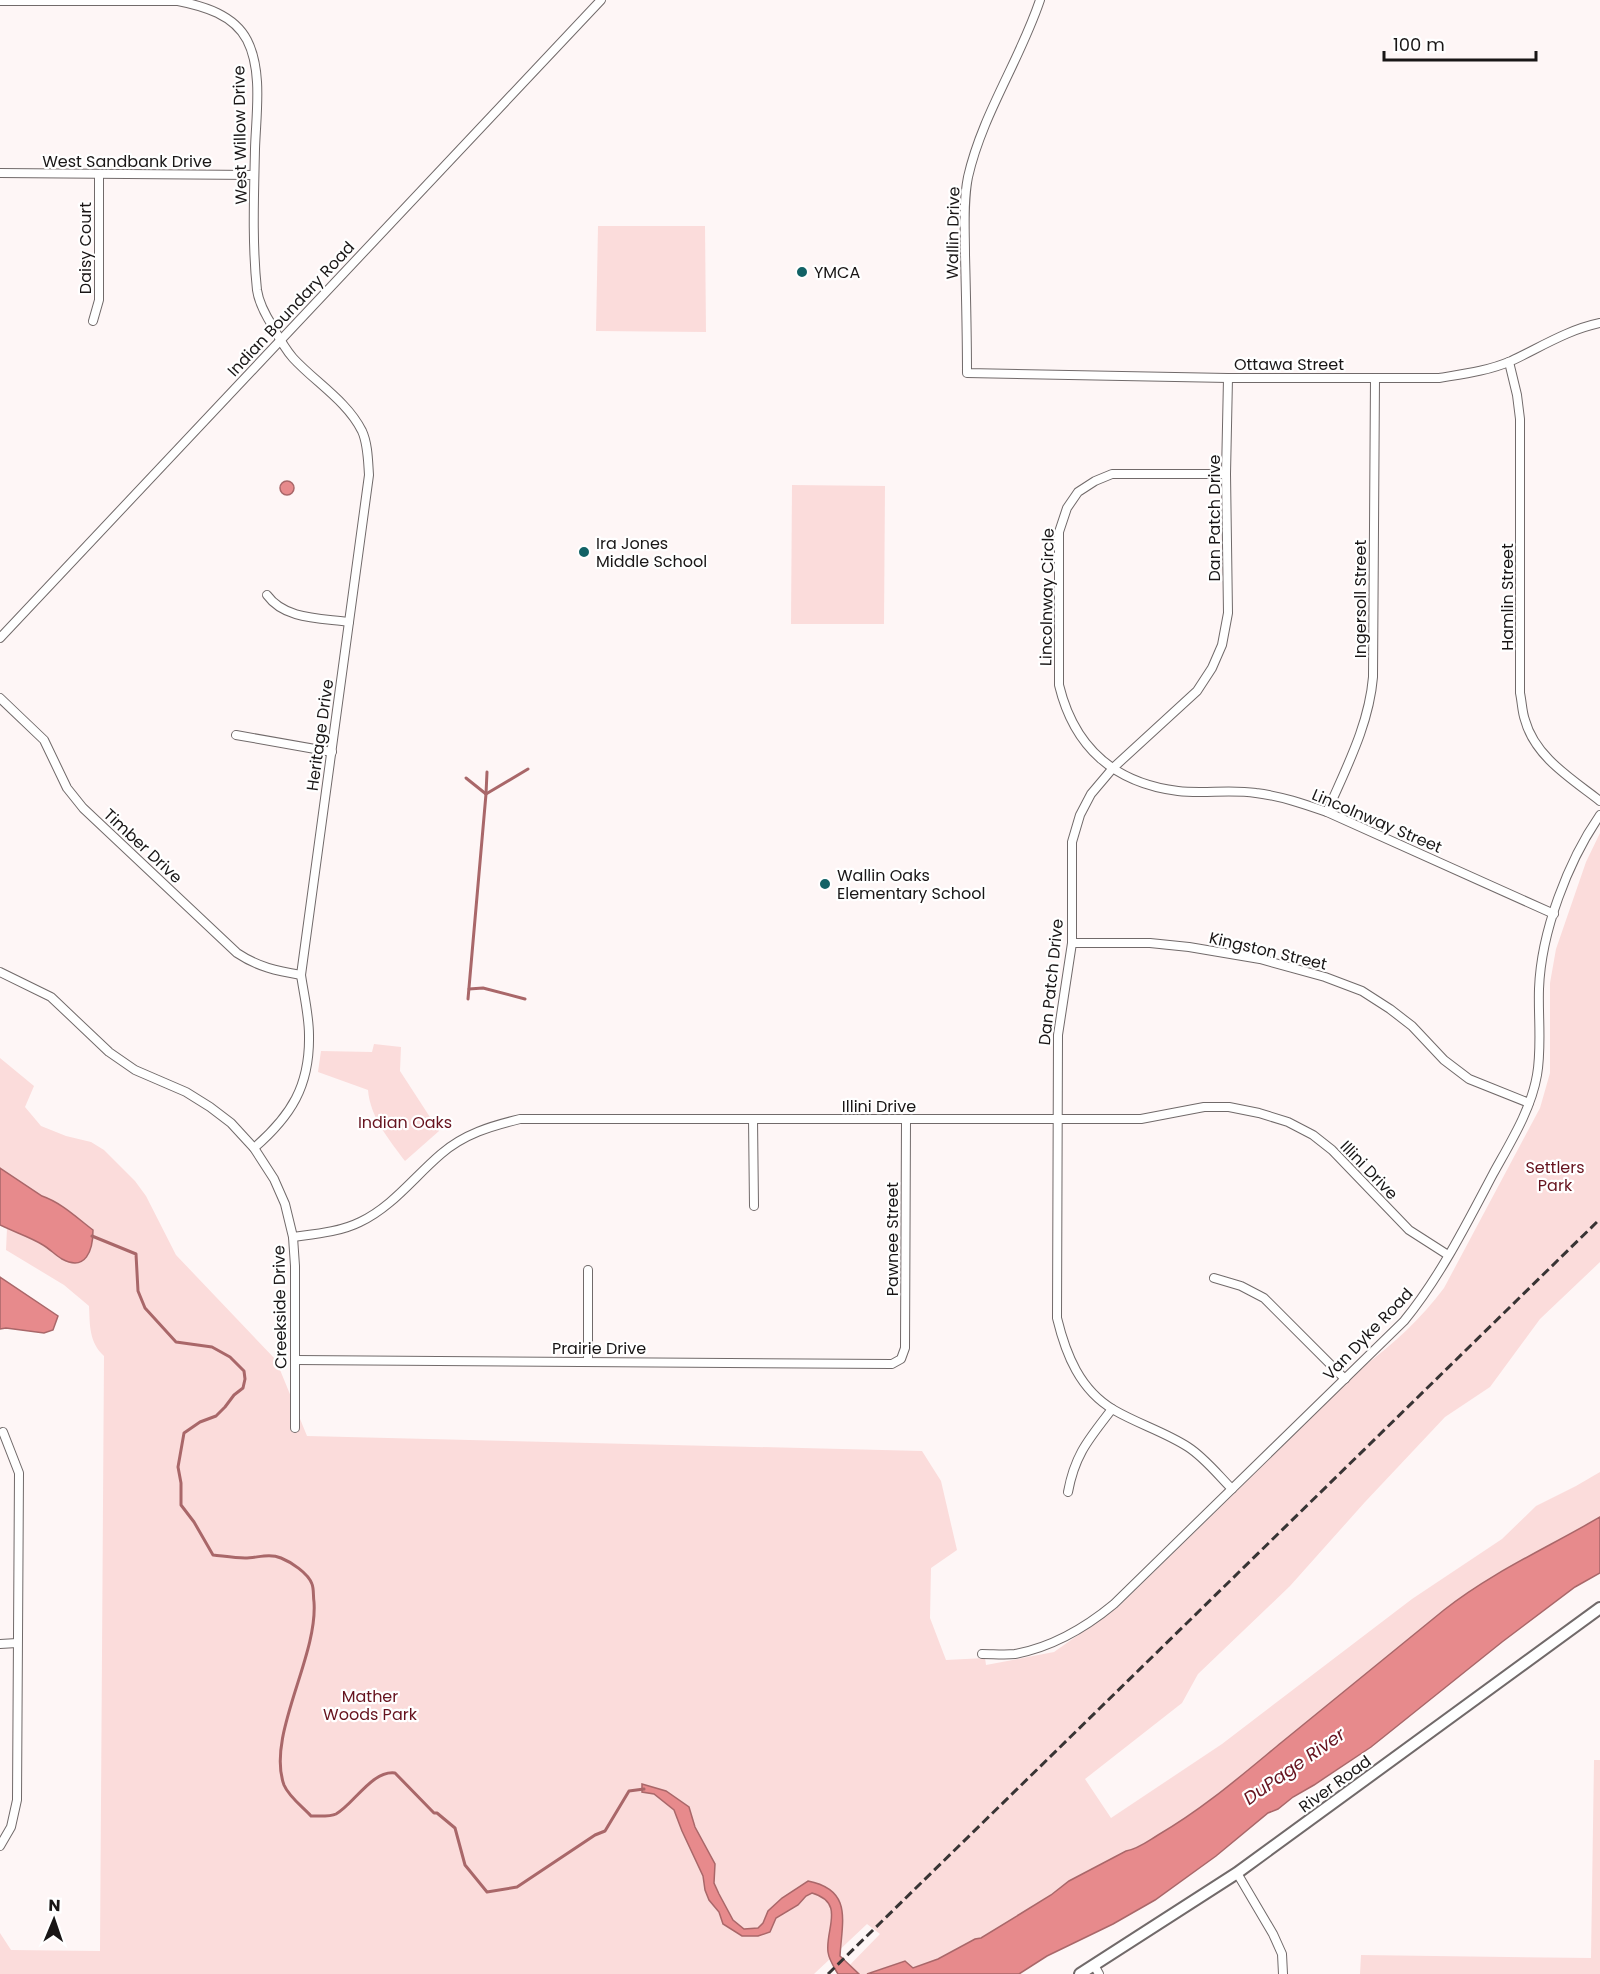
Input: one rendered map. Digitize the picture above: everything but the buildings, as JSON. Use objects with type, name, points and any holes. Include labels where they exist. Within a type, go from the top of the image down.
[{"type":"street","name":"Indian Boundary Road","points":[[0,638],[602,0]]},
{"type":"street","name":"Wallin Drive","points":[[967,373],[966,189],[972,161],[1031,26],[1040,0]]},
{"type":"street","name":"West Willow Drive","points":[[0,1],[178,1],[217,13],[234,25],[247,40],[254,60],[256,83],[255,271],[258,298],[280,340]]},
{"type":"street","name":"West Sandbank Drive","points":[[0,173],[254,175]]},
{"type":"street","name":"Daisy Court","points":[[93,321],[99,300],[99,174]]},
{"type":"street","name":"Ottawa Street","points":[[967,373],[1228,378],[1439,378],[1472,373],[1509,362],[1560,335],[1600,323]]},
{"type":"street","name":"Heritage Drive","points":[[254,1148],[276,1129],[291,1110],[300,1090],[307,1062],[309,1034],[301,975],[369,475],[368,454],[363,433],[353,415],[292,357],[280,340]]},
{"type":"street","name":"Hamlin Street","points":[[1509,362],[1518,395],[1520,419],[1520,693],[1525,721],[1535,743],[1552,763],[1600,801]]},
{"type":"street","name":"Dan Patch Drive","points":[[1228,378],[1226,474],[1228,613],[1222,645],[1212,668],[1197,691],[1113,768],[1091,794],[1080,815],[1072,842],[1072,943],[1058,1035],[1056,1120],[1057,1318],[1064,1345],[1076,1374],[1112,1409],[1190,1448],[1232,1489]]},
{"type":"street","name":"Ingersoll Street","points":[[1327,812],[1363,728],[1371,698],[1375,378]]},
{"type":"street","name":"Lincolnway Circle","points":[[1113,768],[1093,752],[1079,736],[1065,709],[1059,685],[1059,532],[1067,508],[1078,492],[1112,474],[1226,474]]},
{"type":"street","points":[[267,595],[273,604],[288,613],[349,622]]},
{"type":"street","name":"Timber Drive","points":[[0,698],[44,740],[68,788],[83,808],[229,945],[252,963],[270,970],[301,975]]},
{"type":"street","points":[[236,735],[332,752]]},
{"type":"street","name":"Lincolnway Street","points":[[1113,768],[1157,787],[1179,791],[1255,793],[1292,800],[1327,812],[1554,914]]},
{"type":"street","name":"Van Dyke Road","points":[[982,1654],[1014,1654],[1046,1646],[1073,1634],[1114,1604],[1404,1321],[1426,1293],[1520,1124],[1537,1076],[1539,986],[1544,953],[1554,914],[1576,856],[1600,815]]},
{"type":"street","name":"Kingston Street","points":[[1072,943],[1150,942],[1189,947],[1260,959],[1325,976],[1362,991],[1390,1009],[1412,1026],[1444,1060],[1469,1079],[1528,1102]]},
{"type":"street","name":"Creekside Drive","points":[[0,972],[51,997],[109,1052],[135,1070],[186,1092],[210,1107],[231,1123],[254,1148],[274,1179],[285,1204],[293,1237],[295,1428]]},
{"type":"street","name":"Illini Drive","points":[[293,1237],[326,1232],[359,1223],[386,1206],[442,1153],[468,1136],[520,1119],[1141,1119],[1204,1107],[1229,1107],[1288,1122],[1313,1135],[1332,1150],[1409,1230],[1448,1255]]},
{"type":"street","points":[[753,1119],[754,1206]]},
{"type":"street","name":"Pawnee Street","points":[[901,1359],[905,1348],[906,1120]]},
{"type":"street","points":[[588,1270],[588,1362]]},
{"type":"street","points":[[1214,1278],[1241,1286],[1264,1298],[1345,1379]]},
{"type":"street","name":"Prairie Drive","points":[[295,1360],[892,1364],[901,1359]]},
{"type":"street","points":[[1068,1492],[1072,1470],[1081,1449],[1112,1409]]},
{"type":"street","points":[[0,1846],[11,1827],[17,1800],[19,1473],[3,1432]]},
{"type":"street","name":"River Road","points":[[1080,1974],[1096,1970],[1237,1873],[1600,1608]]},
{"type":"street","points":[[0,1644],[17,1643]]},
{"type":"street","points":[[1237,1873],[1273,1934],[1282,1954],[1283,1974]]},
{"type":"green space","points":[[598,226],[705,226],[706,332],[596,331]]},
{"type":"green space","points":[[792,485],[885,486],[884,624],[791,624]]},
{"type":"green space","name":"Mather Woods Park","points":[[1600,833],[1600,1262],[1540,1319],[1490,1387],[1445,1417],[1290,1586],[1198,1674],[1182,1703],[1085,1779],[1111,1818],[1222,1744],[1412,1599],[1502,1539],[1536,1506],[1600,1472],[1600,1517],[1462,1596],[1191,1814],[1135,1849],[1126,1851],[1069,1881],[981,1939],[913,1968],[904,1961],[867,1974],[841,1974],[880,1934],[867,1924],[814,1974],[0,1974],[0,1933],[11,1950],[100,1951],[104,1356],[93,1339],[89,1306],[64,1285],[6,1250],[7,1228],[42,1244],[61,1258],[87,1257],[92,1244],[93,1230],[63,1207],[0,1168],[0,1058],[34,1086],[25,1107],[41,1126],[66,1136],[91,1142],[104,1150],[135,1181],[146,1196],[176,1255],[276,1360],[307,1436],[922,1451],[941,1481],[957,1550],[931,1568],[930,1618],[946,1660],[985,1658],[986,1665],[1054,1652],[1118,1607],[1363,1367],[1406,1330],[1444,1288],[1540,1108],[1550,1073],[1550,983],[1556,949],[1586,862]]},
{"type":"green space","name":"Indian Oaks","points":[[374,1044],[401,1047],[400,1071],[439,1131],[405,1161],[377,1119],[368,1090],[318,1072],[321,1051],[372,1052]]},
{"type":"green space","points":[[1594,1760],[1600,1760],[1600,1974],[1360,1974],[1361,1955],[1591,1958]]},
{"type":"water","points":[[284,481],[290,481],[294,488],[290,495],[284,495],[280,491],[280,485]]},
{"type":"water","points":[[0,1168],[63,1207],[93,1230],[90,1251],[82,1261],[77,1263],[62,1259],[38,1242],[0,1225]]},
{"type":"water","points":[[0,1277],[58,1316],[53,1330],[44,1333],[0,1329]]},
{"type":"water","name":"DuPage River","points":[[1600,1517],[1600,1573],[1575,1587],[1502,1642],[1371,1747],[1278,1809],[1268,1813],[1216,1856],[1155,1900],[1113,1924],[1047,1956],[1019,1974],[867,1974],[905,1961],[913,1968],[938,1959],[981,1938],[1051,1895],[1069,1881],[1126,1851],[1139,1847],[1175,1825],[1237,1779],[1462,1596]]},
{"type":"water","points":[[642,1784],[666,1791],[689,1807],[695,1827],[715,1864],[714,1883],[733,1920],[744,1929],[758,1928],[768,1911],[782,1898],[808,1881],[822,1885],[832,1892],[842,1909],[840,1956],[859,1974],[838,1974],[833,1966],[828,1952],[831,1910],[822,1897],[812,1893],[798,1905],[776,1918],[770,1932],[758,1936],[742,1936],[723,1924],[719,1912],[709,1900],[703,1876],[674,1810],[654,1794],[642,1792]]},
{"type":"waterway","points":[[468,999],[486,794],[528,769]]},
{"type":"waterway","points":[[486,794],[487,772]]},
{"type":"waterway","points":[[466,778],[486,794]]},
{"type":"waterway","points":[[469,989],[483,988],[525,999]]},
{"type":"waterway","points":[[92,1236],[136,1254],[138,1291],[145,1308],[176,1342],[212,1347],[230,1357],[244,1371],[243,1388],[225,1407],[216,1416],[200,1422],[184,1433],[178,1467],[181,1505],[213,1555],[241,1558],[276,1557],[299,1568],[312,1584],[313,1624],[287,1720],[280,1765],[284,1785],[296,1802],[311,1816],[333,1815],[343,1809],[371,1782],[387,1773],[395,1773],[434,1813],[455,1828],[465,1865],[487,1892],[517,1887],[595,1835],[605,1831],[629,1791],[644,1789]]},
{"type":"railway","points":[[828,1974],[1600,1219]]},
{"type":"place","name":"YMCA","points":[[802,272]]},
{"type":"place","name":"Ira Jones Middle School","points":[[584,552]]},
{"type":"place","name":"Wallin Oaks Elementary School","points":[[825,884]]},
{"type":"park label","name":"Settlers Park","points":[[1555,1176]]}]
